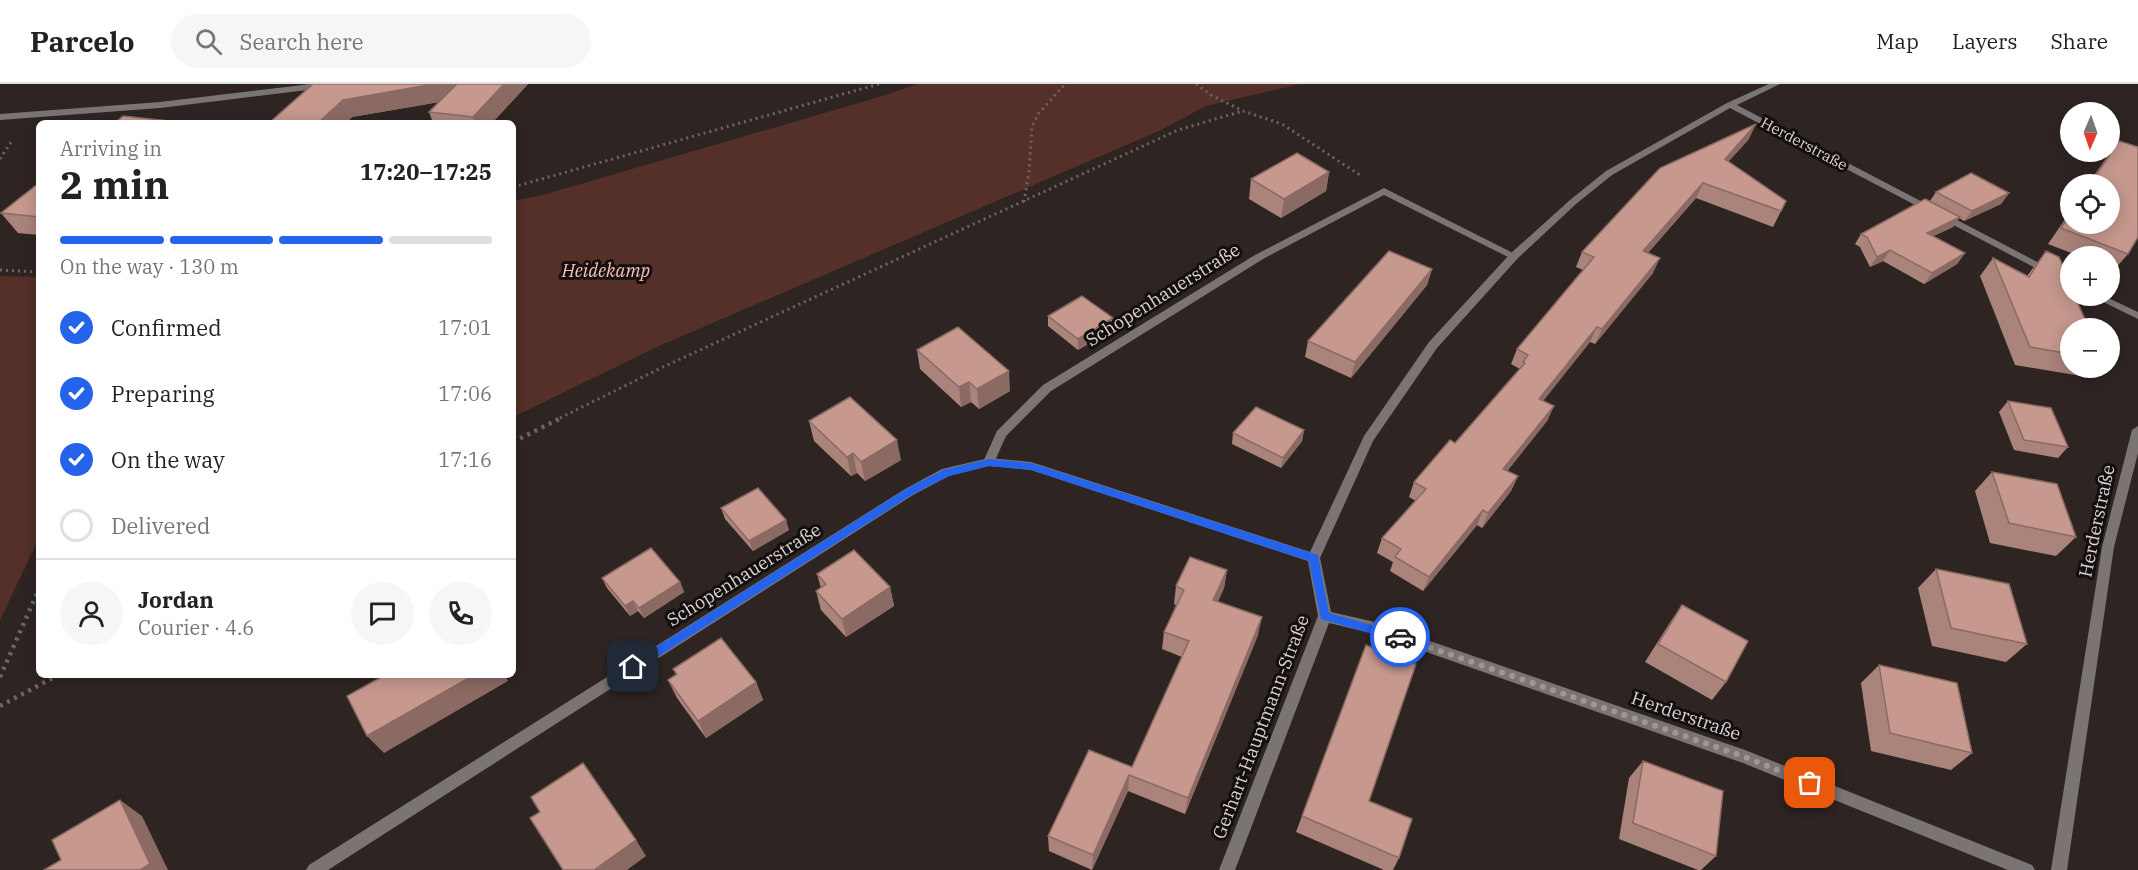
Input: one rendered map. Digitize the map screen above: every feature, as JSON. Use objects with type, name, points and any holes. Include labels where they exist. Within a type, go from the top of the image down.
[{"type":"street","points":[[0,117],[160,105],[332,84]]},
{"type":"street","points":[[1314,558],[1368,439],[1433,345],[1514,255],[1573,202],[1610,173],[1730,105],[1776,84]]},
{"type":"street","name":"Herderstraße","points":[[1730,105],[2060,278]]},
{"type":"street","points":[[1384,191],[1514,255]]},
{"type":"street","name":"Schopenhauerstraße","points":[[989,462],[1001,434],[1047,388],[1258,257],[1384,191]]},
{"type":"street","points":[[2117,306],[2138,316]]},
{"type":"street","name":"Herderstraße","points":[[2060,870],[2108,547],[2138,430]]},
{"type":"street","name":"Schopenhauerstraße","points":[[314,870],[909,492],[946,472],[989,462],[1031,466],[1314,558]]},
{"type":"street","name":"Gerhart-Hauptmann-Straße","points":[[1227,870],[1325,616],[1314,558]]},
{"type":"street","name":"Herderstraße","points":[[1325,616],[1375,628],[1745,757],[2027,870]]},
{"type":"path","points":[[516,186],[879,84]]},
{"type":"path","points":[[1024,201],[1029,173],[1032,126],[1039,113],[1065,84]]},
{"type":"path","points":[[1196,84],[1211,95],[1243,111],[1282,124],[1384,191]]},
{"type":"path","points":[[516,440],[663,367],[1178,130],[1243,111]]},
{"type":"path","points":[[0,270],[36,272]]},
{"type":"path","points":[[0,677],[36,596]]},
{"type":"path","points":[[0,706],[52,678]]},
{"type":"green space","name":"Heidekamp","points":[[917,84],[1300,84],[1206,106],[1159,131],[659,346],[516,416],[516,200],[543,195]]},
{"type":"green space","points":[[0,276],[36,277],[36,544],[0,620]]},
{"type":"building","points":[[313,84],[434,84],[343,100],[321,120],[272,120]]},
{"type":"building","points":[[457,84],[504,84],[473,117],[429,112]]},
{"type":"building","points":[[123,116],[160,120],[118,120]]},
{"type":"building","points":[[1756,124],[1725,159],[1786,201],[1781,211],[1703,183],[1643,251],[1660,258],[1602,329],[1597,327],[1539,399],[1554,406],[1503,469],[1518,476],[1488,513],[1483,510],[1429,577],[1395,557],[1401,549],[1382,538],[1426,489],[1414,482],[1450,440],[1455,443],[1525,363],[1523,362],[1528,355],[1517,349],[1594,257],[1582,252],[1660,168]]},
{"type":"building","points":[[2120,141],[2138,147],[2138,237],[2128,254],[2120,251],[2120,246],[2107,246],[2076,234],[2120,234],[2120,174],[2097,174],[2105,162],[2120,162]]},
{"type":"building","points":[[1297,153],[1329,172],[1284,199],[1251,179]]},
{"type":"building","points":[[1971,173],[2009,193],[1972,211],[1936,192]]},
{"type":"building","points":[[36,185],[36,217],[1,213]]},
{"type":"building","points":[[1925,199],[1960,217],[1927,233],[1965,253],[1932,273],[1890,250],[1877,257],[1867,237],[1861,234]]},
{"type":"building","points":[[1389,251],[1432,269],[1355,362],[1308,341]]},
{"type":"building","points":[[2046,251],[2059,257],[2060,306],[2079,306],[2084,318],[2060,318],[2060,352],[2030,347],[1993,258],[2029,277]]},
{"type":"building","points":[[1082,296],[1113,318],[1078,339],[1048,316]]},
{"type":"building","points":[[958,327],[1009,371],[977,389],[969,382],[959,387],[917,350]]},
{"type":"building","points":[[850,397],[897,440],[861,462],[853,453],[847,457],[809,421]]},
{"type":"building","points":[[2008,401],[2051,408],[2068,447],[2024,440]]},
{"type":"building","points":[[1256,407],[1304,430],[1283,458],[1233,433]]},
{"type":"building","points":[[1992,472],[2057,484],[2076,537],[2009,523]]},
{"type":"building","points":[[758,488],[786,520],[749,541],[721,508]]},
{"type":"building","points":[[651,548],[680,582],[639,608],[633,601],[625,606],[602,578]]},
{"type":"building","points":[[854,550],[890,587],[842,619],[816,591],[826,584],[817,574]]},
{"type":"building","points":[[1190,557],[1227,570],[1213,600],[1262,617],[1188,798],[1129,775],[1093,855],[1048,836],[1089,750],[1132,767],[1189,641],[1164,632],[1184,590],[1176,586]]},
{"type":"building","points":[[1936,569],[2009,584],[2027,644],[1951,628]]},
{"type":"building","points":[[1682,605],[1748,641],[1726,682],[1658,644]]},
{"type":"building","points":[[721,638],[756,682],[698,721],[668,680],[677,674],[673,669]]},
{"type":"building","points":[[1366,645],[1416,664],[1369,801],[1412,819],[1399,858],[1302,816]]},
{"type":"building","points":[[1879,665],[1957,683],[1972,753],[1890,733]]},
{"type":"building","points":[[380,678],[469,678],[367,736],[347,696]]},
{"type":"building","points":[[1643,761],[1723,791],[1716,856],[1633,823]]},
{"type":"building","points":[[583,763],[636,840],[594,870],[563,870],[530,818],[540,812],[531,797]]},
{"type":"building","points":[[120,800],[150,864],[140,870],[44,870],[61,860],[52,840]]},
{"type":"way so far","points":[[1400,637],[1745,757],[1810,783]]},
{"type":"route","points":[[633,667],[909,492],[946,472],[989,462],[1031,466],[1314,558],[1325,616],[1375,628],[1400,637]]}]
